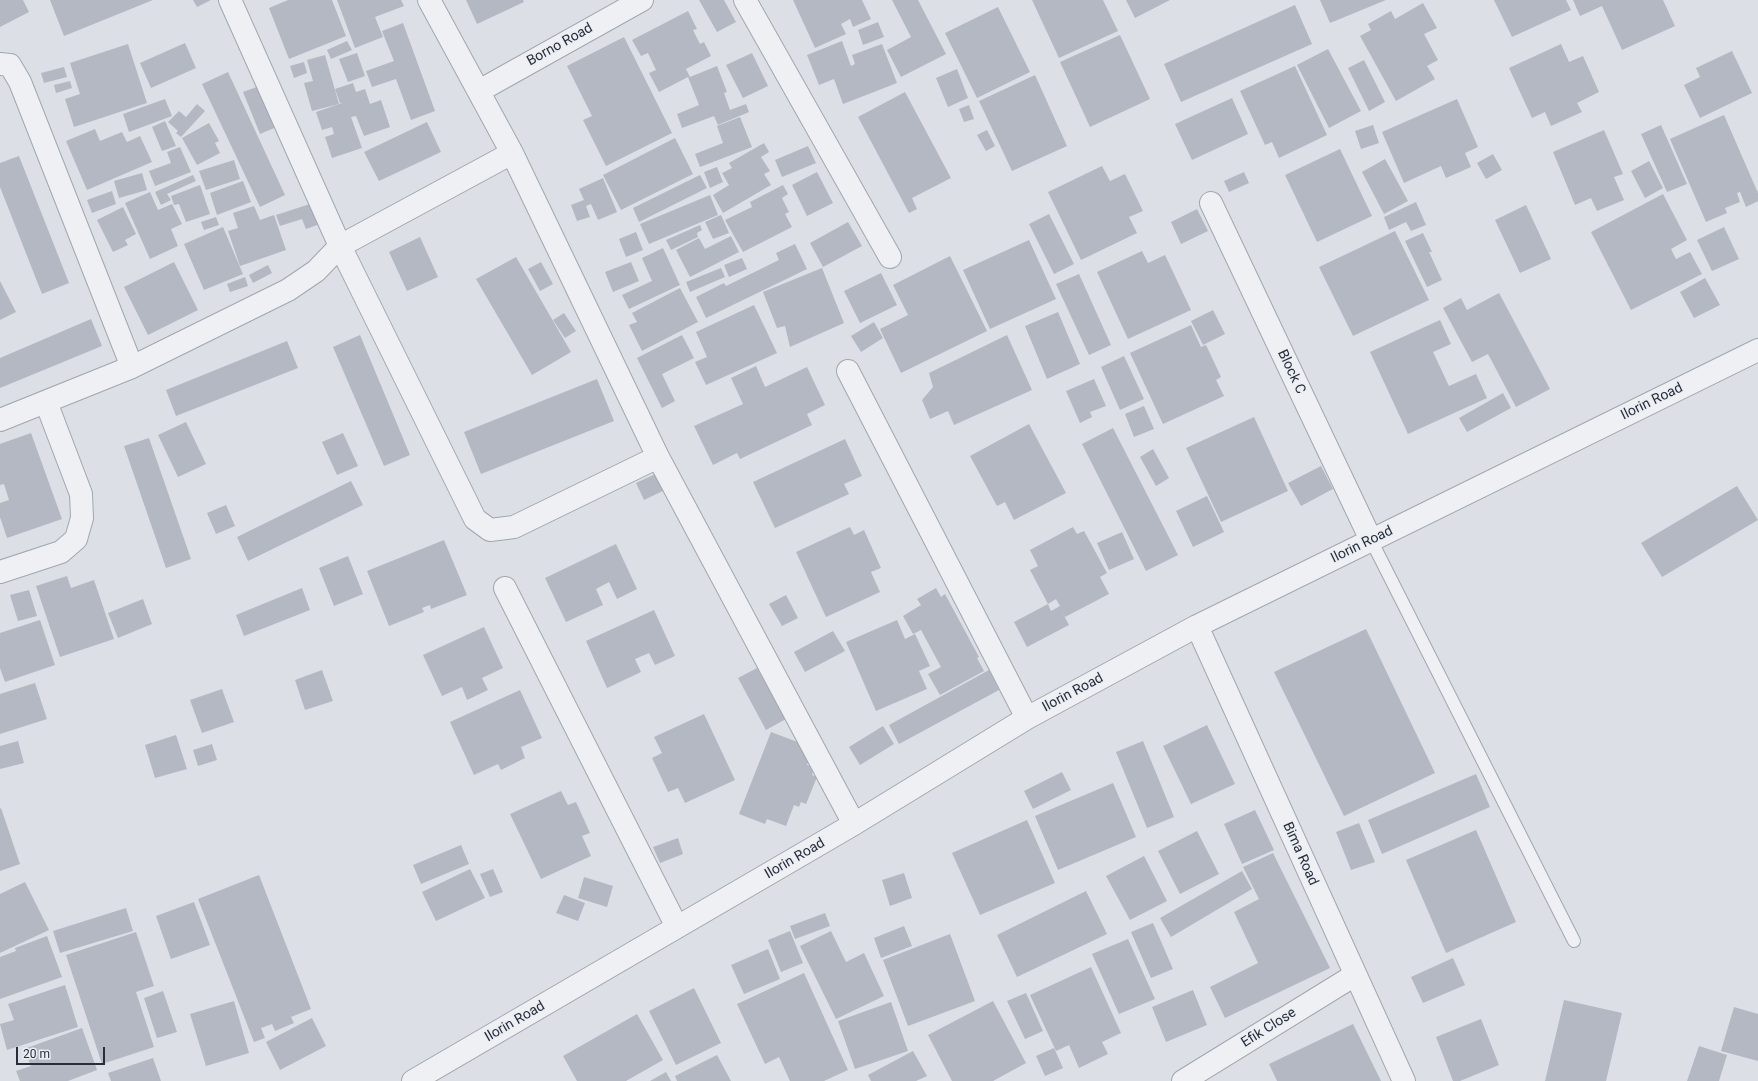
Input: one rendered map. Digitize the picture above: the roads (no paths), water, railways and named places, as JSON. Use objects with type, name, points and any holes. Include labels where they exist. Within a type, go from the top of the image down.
[{"type":"street","points":[[230,0],[340,246],[475,519],[490,530],[514,527],[658,457]]},
{"type":"street","points":[[429,0],[512,153],[658,457],[854,824]]},
{"type":"street","name":"Borno Road","points":[[479,91],[642,0]]},
{"type":"street","points":[[745,0],[890,257]]},
{"type":"street","points":[[0,64],[10,65],[20,82],[132,367]]},
{"type":"street","points":[[0,420],[132,367],[288,290],[316,271],[340,246],[512,153]]},
{"type":"street","name":"Block C","points":[[1211,203],[1371,540]]},
{"type":"street","name":"Ilorin Road","points":[[414,1081],[854,824],[1027,718],[1197,626],[1758,350]]},
{"type":"street","points":[[848,372],[1027,718]]},
{"type":"street","points":[[0,572],[60,552],[76,539],[82,518],[80,494],[46,402]]},
{"type":"street","points":[[505,588],[677,927]]},
{"type":"street","name":"Bima Road","points":[[1197,626],[1404,1081]]},
{"type":"street","name":"Efik Close","points":[[1183,1081],[1356,975]]},
{"type":"lane","points":[[1371,540],[1574,941]]}]
